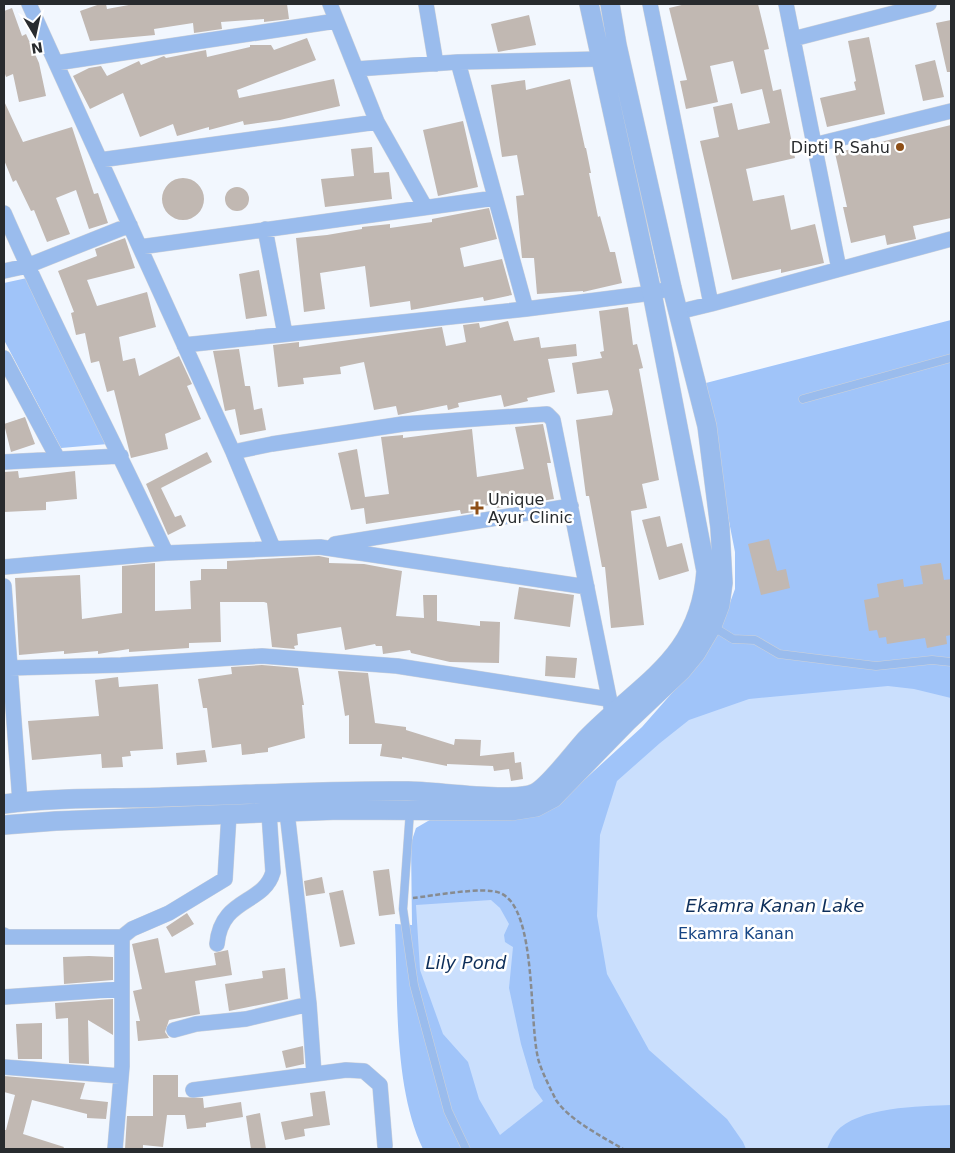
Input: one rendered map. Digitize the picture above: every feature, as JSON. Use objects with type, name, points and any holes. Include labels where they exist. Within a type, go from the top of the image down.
[{"type":"street","points":[[29,4],[233,452],[273,548]]},
{"type":"street","points":[[330,4],[377,122],[425,207]]},
{"type":"street","points":[[426,4],[436,64]]},
{"type":"street","points":[[4,586],[9,668],[12,803],[344,791],[412,791],[512,797],[535,793],[610,706],[667,664],[689,635],[697,619],[705,596],[706,571],[652,293],[589,4]]},
{"type":"street","points":[[4,825],[278,812],[510,811],[536,807],[553,798],[627,722],[682,670],[696,653],[712,626],[720,605],[723,583],[720,528],[707,426],[672,288],[617,46],[610,4]]},
{"type":"street","points":[[650,4],[711,304]]},
{"type":"street","points":[[786,4],[839,269]]},
{"type":"street","points":[[793,40],[902,7],[928,4]]},
{"type":"street","points":[[56,63],[336,21]]},
{"type":"street","points":[[356,69],[458,62],[600,59]]},
{"type":"street","points":[[458,62],[526,309]]},
{"type":"street","points":[[814,145],[951,111]]},
{"type":"street","points":[[100,160],[377,122]]},
{"type":"street","points":[[140,247],[495,198]]},
{"type":"street","points":[[4,213],[26,266],[121,456],[166,553]]},
{"type":"street","points":[[4,271],[26,266],[130,225]]},
{"type":"street","points":[[265,229],[285,334]]},
{"type":"street","points":[[678,312],[951,239]]},
{"type":"street","points":[[184,345],[526,309],[652,293],[672,288]]},
{"type":"street","points":[[4,358],[58,459]]},
{"type":"street","points":[[233,452],[272,444],[403,424],[546,414],[553,420],[610,706]]},
{"type":"street","points":[[4,462],[121,456]]},
{"type":"street","points":[[4,567],[166,553],[320,547],[571,506]]},
{"type":"street","points":[[320,547],[587,587]]},
{"type":"street","points":[[9,668],[121,665],[262,656],[397,666],[610,706]]},
{"type":"street","points":[[217,944],[220,923],[241,903],[264,889],[270,882],[273,872],[278,812]]},
{"type":"street","points":[[278,812],[309,1004],[314,1074]]},
{"type":"street","points":[[4,935],[5,937],[25,938],[122,937],[132,929],[169,914],[225,879],[227,871],[229,814]]},
{"type":"street","points":[[115,1149],[122,1066],[122,937]]},
{"type":"street","points":[[4,997],[122,989]]},
{"type":"street","points":[[174,1030],[196,1024],[246,1019],[309,1004]]},
{"type":"street","points":[[4,1067],[120,1076]]},
{"type":"street","points":[[193,1090],[346,1070],[364,1071],[380,1085],[385,1146]]},
{"type":"lane","points":[[803,399],[951,358]]},
{"type":"lane","points":[[712,626],[732,639],[755,640],[779,654],[876,666],[932,660],[951,662]]},
{"type":"lane","points":[[412,791],[403,909],[414,986],[448,1111],[466,1149]]},
{"type":"path","points":[[404,899],[486,891],[502,894],[509,898],[521,921],[526,940],[531,1008],[539,1061],[551,1089],[558,1102],[578,1120],[623,1149]]},
{"type":"green space","points":[[27,278],[108,444],[61,448],[4,340],[4,283]]},
{"type":"green space","name":"Ekamra Kanan","points":[[951,320],[951,1149],[423,1149],[413,1124],[406,1097],[402,1069],[397,1009],[395,924],[412,925],[411,843],[416,828],[440,814],[571,792],[642,727],[687,676],[724,619],[735,589],[735,552],[702,384]]},
{"type":"water","name":"Ekamra Kanan Lake","points":[[888,686],[914,689],[951,698],[951,1105],[907,1107],[858,1117],[836,1132],[827,1149],[746,1149],[727,1119],[649,1050],[607,974],[597,916],[600,835],[617,781],[689,720],[749,699]]},
{"type":"water","name":"Lily Pond","points":[[491,900],[500,908],[509,924],[504,935],[505,942],[513,947],[509,988],[521,1044],[534,1088],[543,1101],[500,1135],[479,1099],[468,1062],[443,1034],[420,970],[416,905]]},
{"type":"building","points":[[100,4],[106,4],[107,9],[134,4],[287,4],[289,19],[264,22],[264,19],[221,22],[222,29],[194,33],[193,23],[154,29],[155,35],[90,41],[80,11]]},
{"type":"building","points":[[686,4],[758,4],[769,49],[764,50],[773,91],[781,89],[795,158],[746,169],[753,201],[784,195],[791,230],[815,224],[824,263],[781,273],[781,269],[732,280],[700,141],[719,137],[713,107],[732,103],[738,130],[770,123],[762,89],[741,94],[733,61],[710,66],[718,102],[686,109],[680,81],[687,80],[669,8]]},
{"type":"building","points":[[12,8],[22,36],[26,34],[39,63],[46,96],[19,102],[13,74],[6,77],[4,71],[4,11]]},
{"type":"building","points":[[529,15],[536,45],[498,52],[491,24]]},
{"type":"building","points":[[951,20],[951,72],[947,72],[936,23]]},
{"type":"building","points":[[869,37],[885,114],[827,127],[820,98],[856,90],[848,41]]},
{"type":"building","points":[[307,38],[316,60],[237,90],[239,98],[334,79],[340,106],[280,120],[244,125],[243,121],[209,130],[209,127],[177,136],[173,124],[140,137],[123,93],[90,109],[73,76],[89,68],[101,66],[107,76],[139,61],[141,65],[164,56],[166,58],[206,50],[207,57],[250,47],[250,45],[271,45],[274,50]]},
{"type":"building","points":[[935,60],[944,97],[923,101],[915,65]]},
{"type":"building","points":[[570,79],[586,148],[598,217],[600,216],[610,252],[615,252],[622,283],[583,292],[537,294],[534,258],[522,258],[516,196],[524,195],[517,155],[502,157],[491,85],[525,80],[526,90]]},
{"type":"building","points":[[4,101],[23,142],[72,127],[94,194],[98,193],[108,223],[89,229],[76,190],[56,198],[70,234],[47,242],[34,210],[31,211],[16,180],[13,182],[4,160]]},
{"type":"building","points":[[463,121],[478,187],[438,196],[423,130]]},
{"type":"building","points":[[951,125],[951,218],[913,226],[916,239],[887,245],[885,235],[851,243],[843,207],[847,207],[835,153]]},
{"type":"building","points":[[372,147],[374,173],[389,172],[392,199],[325,207],[321,179],[354,176],[351,149]]},
{"type":"building","points":[[183,178],[198,184],[204,199],[198,214],[183,220],[168,214],[162,199],[168,184]]},
{"type":"building","points":[[237,187],[242,188],[248,194],[248,204],[242,210],[237,211],[232,210],[226,204],[225,199],[226,194],[232,188]]},
{"type":"building","points":[[489,208],[497,239],[460,248],[464,267],[502,259],[512,295],[484,301],[483,297],[411,310],[410,301],[370,307],[365,266],[320,273],[325,309],[304,312],[296,238],[327,235],[362,229],[362,227],[390,224],[390,228],[432,222],[432,219]]},
{"type":"building","points":[[125,238],[135,268],[87,280],[97,306],[147,292],[156,327],[119,337],[123,361],[135,358],[139,376],[179,356],[192,384],[187,386],[201,419],[165,434],[168,449],[131,458],[114,390],[107,392],[99,361],[91,363],[85,333],[76,335],[71,313],[74,312],[58,271],[97,256],[95,249]]},
{"type":"building","points":[[259,270],[267,316],[246,319],[239,274]]},
{"type":"building","points":[[628,307],[633,345],[637,344],[643,368],[639,369],[659,480],[642,484],[647,508],[631,511],[644,625],[611,628],[605,567],[602,567],[589,496],[586,496],[576,420],[612,415],[613,410],[608,390],[577,394],[572,363],[602,358],[600,352],[604,351],[599,311]]},
{"type":"building","points":[[508,321],[514,341],[539,337],[541,348],[576,344],[577,356],[548,359],[555,392],[527,398],[528,401],[504,407],[501,395],[458,403],[459,407],[448,410],[447,405],[398,415],[396,406],[374,410],[364,362],[340,367],[341,374],[303,378],[304,384],[278,387],[273,345],[299,342],[299,347],[442,327],[446,346],[466,342],[463,325],[479,323],[480,328]]},
{"type":"building","points":[[239,349],[245,386],[250,386],[254,410],[262,408],[266,430],[240,435],[235,409],[225,411],[213,351]]},
{"type":"building","points":[[25,417],[35,444],[11,452],[4,424]]},
{"type":"building","points":[[543,424],[551,463],[547,463],[554,499],[497,508],[496,504],[472,508],[473,512],[461,514],[460,510],[366,524],[364,508],[351,510],[338,453],[357,449],[365,497],[389,494],[381,437],[403,435],[403,438],[472,429],[477,477],[524,469],[515,427]]},
{"type":"building","points":[[207,452],[212,462],[161,488],[175,517],[181,515],[186,526],[168,535],[146,484]]},
{"type":"building","points":[[18,471],[19,478],[75,471],[77,499],[46,502],[46,510],[4,512],[4,472]]},
{"type":"building","points":[[660,516],[667,547],[682,543],[689,571],[659,580],[642,520]]},
{"type":"building","points":[[769,539],[777,571],[786,569],[790,588],[761,595],[748,544]]},
{"type":"building","points":[[319,556],[329,558],[329,563],[364,564],[402,571],[396,616],[424,618],[423,595],[437,595],[437,621],[480,626],[480,621],[500,622],[499,663],[450,662],[411,653],[410,650],[383,654],[382,646],[376,646],[375,644],[345,650],[341,627],[297,634],[298,645],[294,646],[295,649],[272,647],[267,603],[264,602],[220,602],[221,642],[189,643],[189,648],[129,652],[129,649],[98,654],[98,651],[64,654],[64,651],[19,655],[15,578],[80,575],[82,619],[122,613],[122,566],[155,563],[155,611],[191,609],[190,581],[201,580],[201,569],[227,569],[227,561]]},
{"type":"building","points":[[941,563],[944,580],[951,579],[951,635],[946,636],[947,644],[927,648],[925,638],[887,644],[886,637],[879,638],[877,630],[869,631],[864,600],[879,597],[877,584],[903,579],[904,587],[923,584],[920,566]]},
{"type":"building","points":[[519,587],[574,595],[570,627],[514,619]]},
{"type":"building","points":[[546,656],[577,658],[575,678],[545,676]]},
{"type":"building","points":[[262,665],[298,668],[304,705],[302,705],[305,738],[268,748],[268,752],[242,755],[241,744],[212,748],[207,708],[203,708],[198,679],[232,674],[231,667]]},
{"type":"building","points":[[338,671],[368,673],[375,723],[406,727],[406,730],[454,745],[455,739],[481,740],[480,756],[514,752],[515,763],[521,762],[523,779],[511,781],[509,769],[494,771],[493,766],[447,764],[447,766],[402,757],[402,759],[380,756],[382,744],[349,744],[349,715],[345,716]]},
{"type":"building","points":[[118,677],[119,687],[158,684],[163,749],[130,751],[131,756],[122,757],[123,767],[102,768],[101,754],[32,760],[28,721],[99,716],[95,680]]},
{"type":"building","points":[[205,750],[207,762],[177,765],[176,753]]},
{"type":"building","points":[[389,869],[395,914],[379,916],[373,871]]},
{"type":"building","points":[[322,877],[325,893],[306,896],[304,881]]},
{"type":"building","points":[[343,890],[355,944],[340,947],[329,893]]},
{"type":"building","points":[[187,913],[194,924],[172,937],[166,927]]},
{"type":"building","points":[[158,938],[165,973],[216,965],[214,953],[228,950],[232,975],[195,981],[200,1014],[169,1020],[165,1032],[169,1038],[138,1041],[136,1021],[140,1021],[133,991],[142,989],[132,944]]},
{"type":"building","points":[[63,957],[113,957],[113,980],[64,984]]},
{"type":"building","points":[[285,968],[288,999],[229,1011],[225,984],[263,978],[262,971]]},
{"type":"building","points":[[113,999],[113,1035],[88,1020],[89,1064],[69,1063],[68,1018],[56,1019],[55,1003]]},
{"type":"building","points":[[42,1023],[42,1059],[18,1059],[16,1024]]},
{"type":"building","points":[[303,1046],[304,1064],[286,1068],[282,1051]]},
{"type":"building","points":[[153,1075],[178,1075],[178,1097],[203,1098],[204,1108],[241,1102],[243,1117],[206,1123],[206,1127],[187,1129],[185,1115],[167,1115],[163,1147],[143,1145],[143,1149],[125,1149],[127,1116],[153,1116]]},
{"type":"building","points":[[4,1076],[85,1083],[80,1099],[108,1102],[106,1119],[87,1118],[87,1114],[32,1100],[23,1134],[64,1147],[63,1149],[4,1149],[4,1130],[6,1130],[15,1095],[4,1092]]},
{"type":"building","points":[[325,1091],[330,1125],[304,1129],[305,1136],[285,1140],[281,1122],[313,1116],[310,1093]]},
{"type":"building","points":[[260,1113],[266,1149],[251,1149],[246,1116]]},
{"type":"place","name":"Dipti R Sahu","points":[[900,147]]},
{"type":"place","name":"Unique Ayur Clinic","points":[[477,508]]}]
